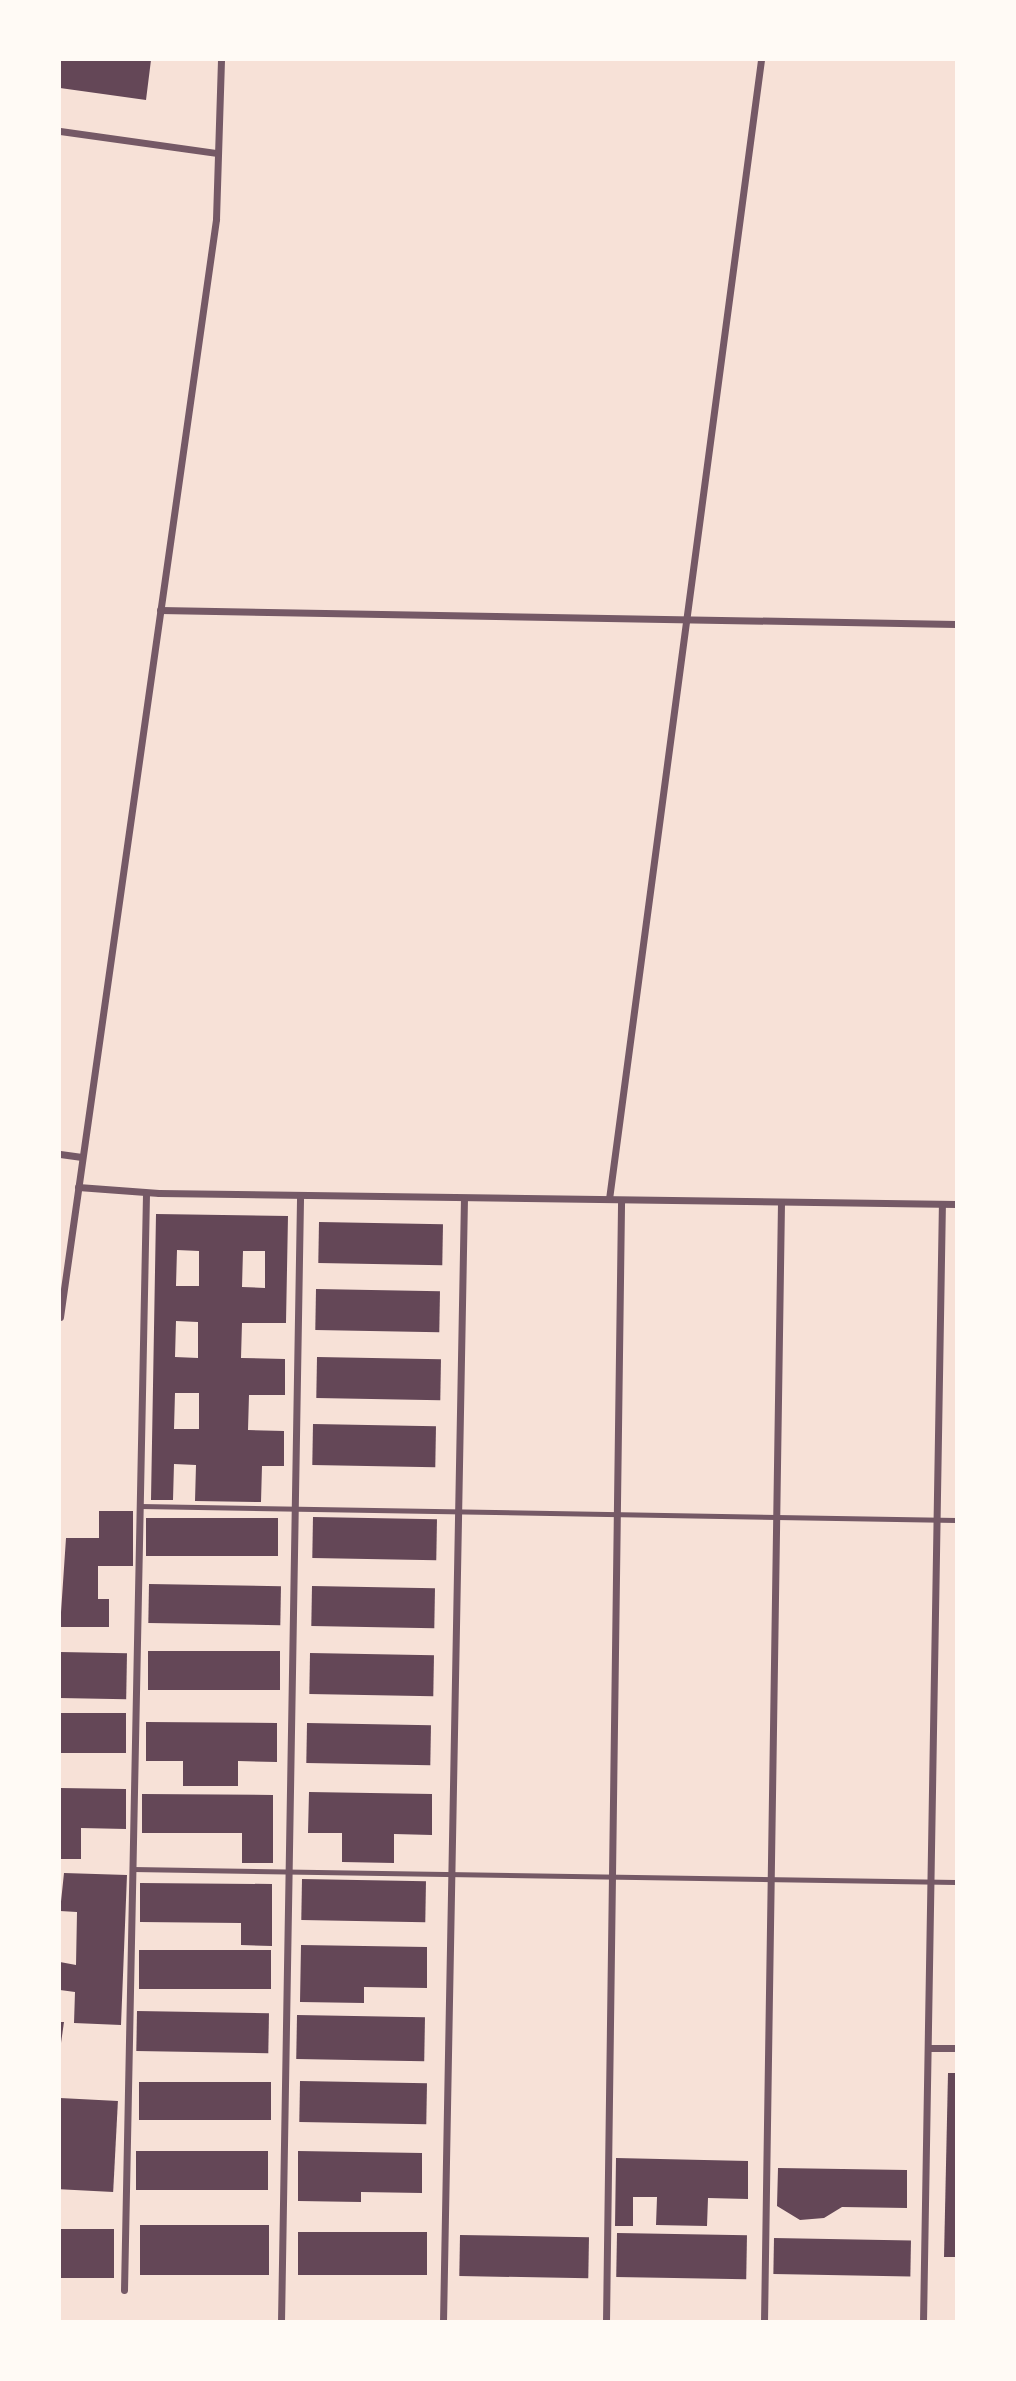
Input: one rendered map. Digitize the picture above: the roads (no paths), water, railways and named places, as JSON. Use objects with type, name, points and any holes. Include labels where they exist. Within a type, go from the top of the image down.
[{"type":"street","points":[[60,1317],[216,219],[221,60]]},
{"type":"street","points":[[609,1199],[761,60]]},
{"type":"street","points":[[60,131],[217,153]]},
{"type":"street","points":[[160,610],[957,624]]},
{"type":"street","points":[[60,1154],[82,1157]]},
{"type":"street","points":[[78,1187],[146,1192],[300,1195],[957,1204]]},
{"type":"street","points":[[124,2290],[146,1192]]},
{"type":"street","points":[[281,2322],[300,1195]]},
{"type":"street","points":[[443,2322],[464,1198]]},
{"type":"street","points":[[606,2322],[621,1200]]},
{"type":"street","points":[[764,2322],[781,1202]]},
{"type":"street","points":[[923,2322],[942,1204]]},
{"type":"street","points":[[929,2048],[957,2048]]},
{"type":"lane","points":[[140,1506],[957,1520]]},
{"type":"lane","points":[[132,1870],[957,1882]]}]
